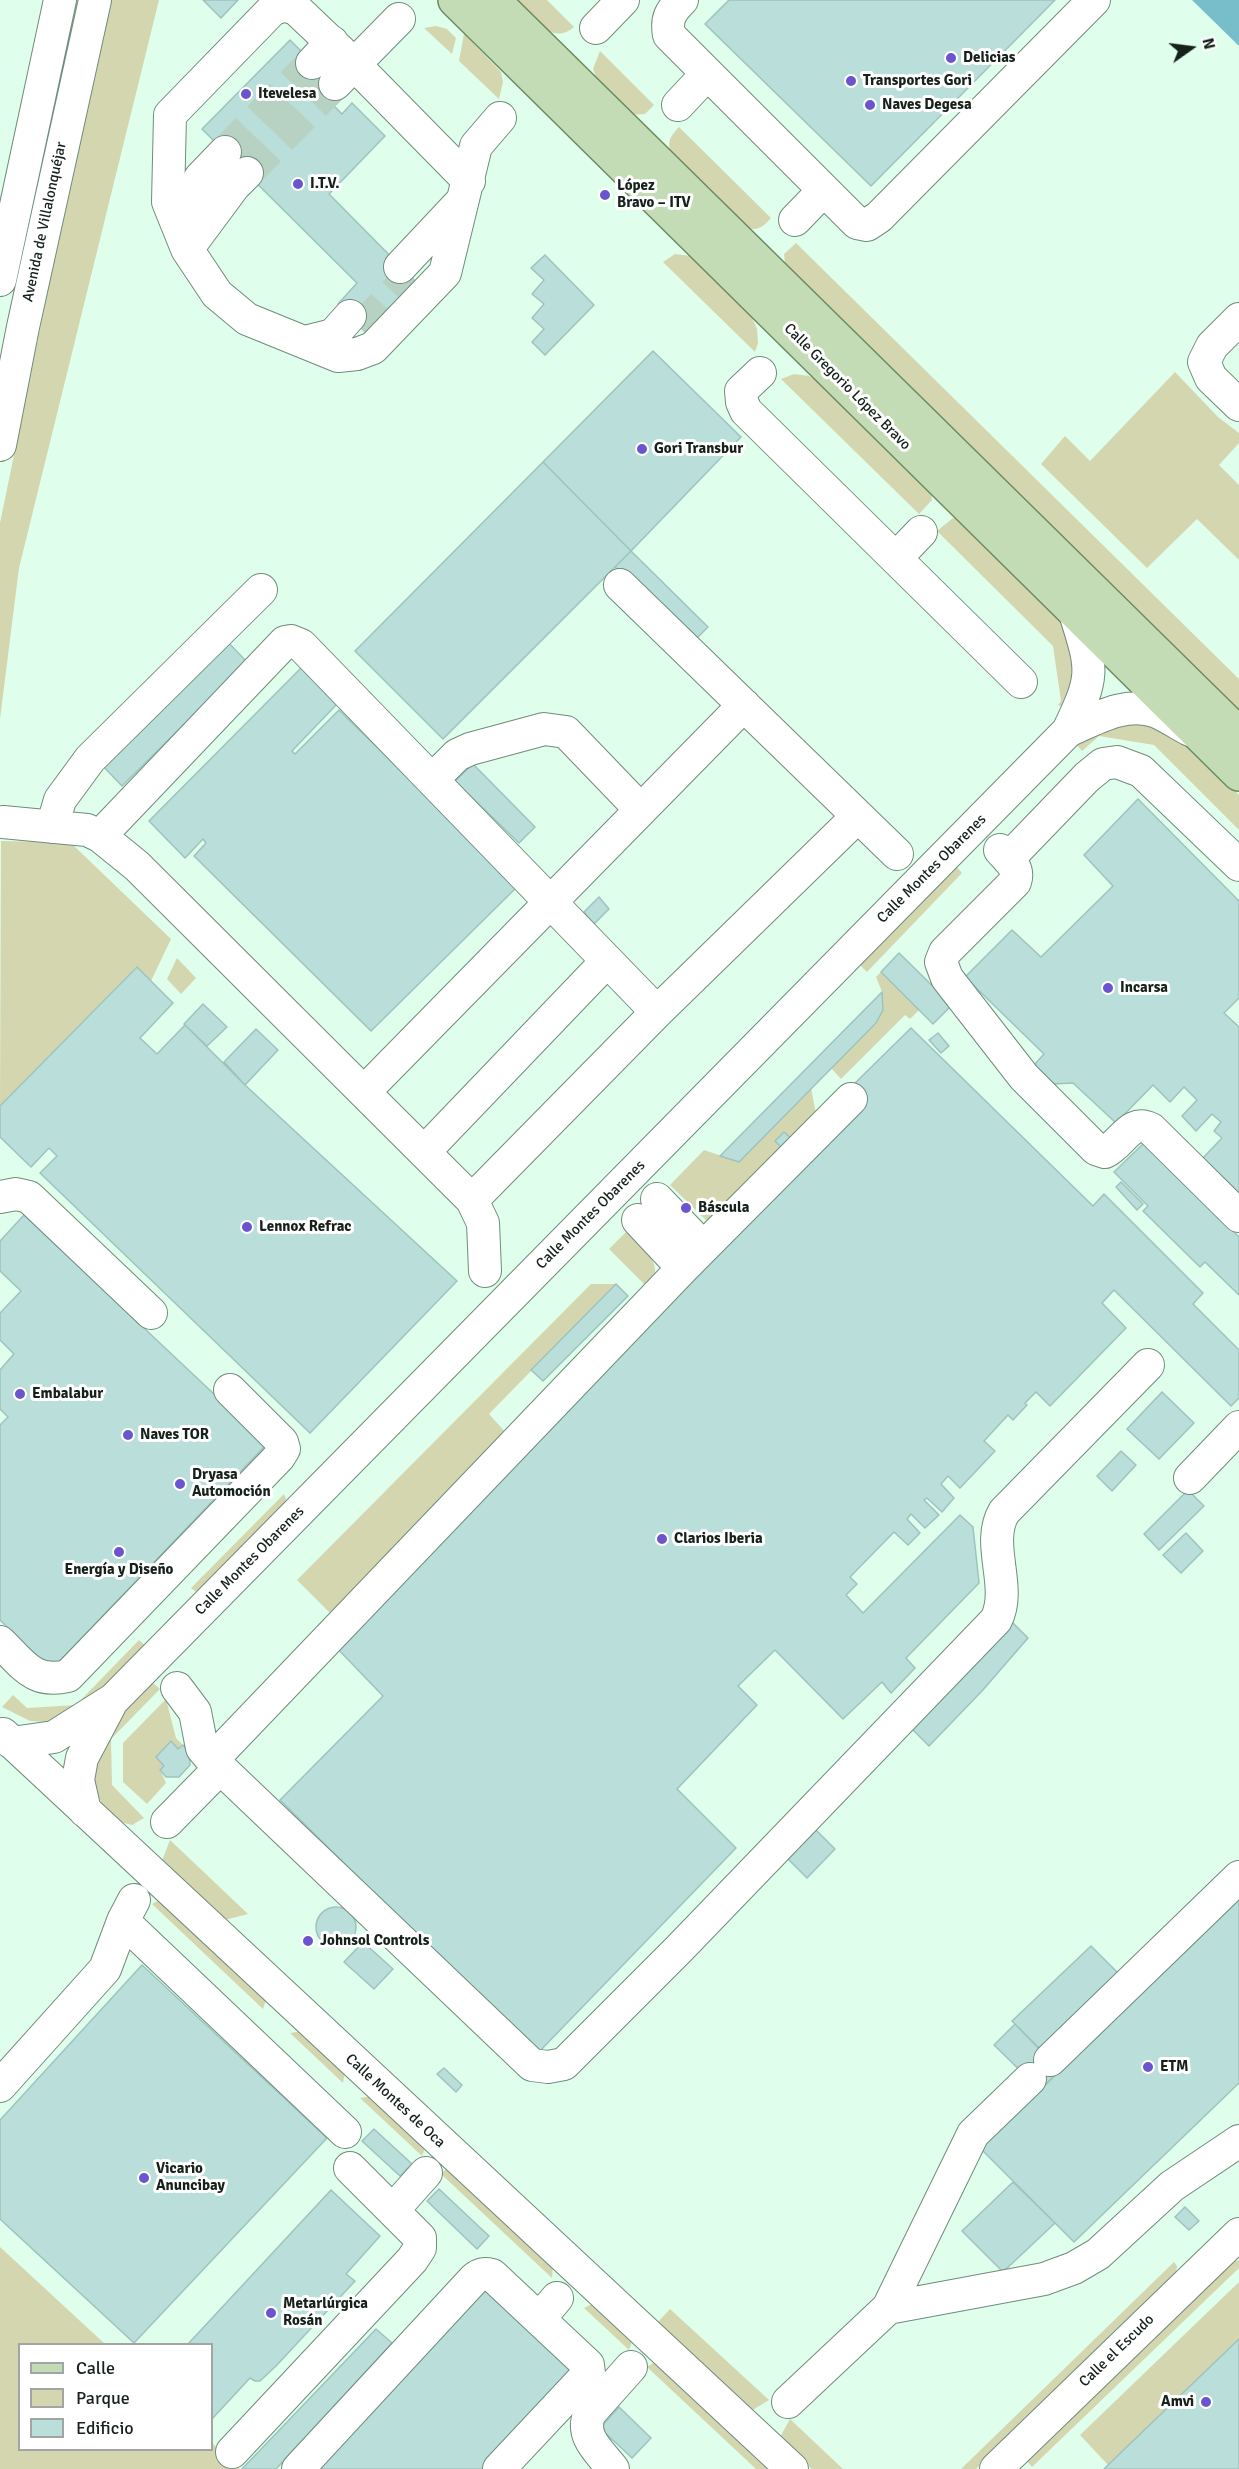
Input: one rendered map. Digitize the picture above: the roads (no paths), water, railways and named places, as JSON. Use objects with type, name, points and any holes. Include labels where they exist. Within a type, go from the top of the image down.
[{"type":"main road","name":"Calle Gregorio López Bravo","points":[[455,0],[1239,774]]},
{"type":"main road","name":"Calle Gregorio López Bravo","points":[[493,0],[1239,734]]},
{"type":"street","points":[[0,280],[60,0]]},
{"type":"street","name":"Avenida de Villalonquéjar","points":[[0,445],[32,282],[95,0]]},
{"type":"street","points":[[596,28],[623,0]]},
{"type":"street","points":[[682,0],[670,12],[667,23],[669,35],[857,223],[867,225],[879,217],[1094,0]]},
{"type":"street","points":[[464,202],[333,63],[296,9],[284,5],[272,10],[170,115],[168,202],[187,249],[217,294],[246,319],[338,356],[357,354],[373,348],[445,273],[464,202],[476,146],[500,118]]},
{"type":"street","points":[[333,63],[399,19]]},
{"type":"street","points":[[678,105],[707,74]]},
{"type":"street","points":[[187,249],[234,186],[236,162]]},
{"type":"street","points":[[795,220],[824,190]]},
{"type":"street","points":[[405,272],[464,202]]},
{"type":"street","points":[[1239,319],[1212,346],[1204,362],[1211,378],[1239,405]]},
{"type":"street","points":[[317,347],[345,345],[355,322]]},
{"type":"street","points":[[760,373],[741,392],[746,411],[897,557],[1021,682]]},
{"type":"street","points":[[897,557],[921,532]]},
{"type":"street","points":[[620,585],[897,854]]},
{"type":"street","points":[[52,827],[60,800],[90,759],[261,590]]},
{"type":"street","name":"Calle Montes Obarenes","points":[[6,1737],[54,1737],[114,1699],[1068,731],[1086,691],[1090,675],[1089,657],[1076,613]]},
{"type":"street","points":[[100,836],[285,642],[291,640],[301,645],[657,1012]]},
{"type":"street","points":[[364,1092],[744,705]]},
{"type":"street","name":"Calle Montes Obarenes","points":[[1068,731],[1113,712],[1135,707],[1155,711],[1198,734]]},
{"type":"street","points":[[432,780],[457,755],[470,749],[544,729],[566,732],[641,810]]},
{"type":"street","points":[[1239,865],[1141,771],[1117,762],[1103,764],[1004,855],[1015,867],[1017,876],[1015,882],[945,952],[941,962],[947,978],[1024,1077],[1096,1149],[1105,1152],[1136,1126],[1143,1125],[1151,1129],[1239,1216]]},
{"type":"street","points":[[472,1200],[657,1012],[858,816]]},
{"type":"street","points":[[3,822],[87,830],[100,836],[137,866],[472,1200],[483,1223],[485,1270]]},
{"type":"street","points":[[424,1152],[607,961]]},
{"type":"street","points":[[167,1822],[216,1764],[693,1258],[851,1099]]},
{"type":"street","points":[[0,1197],[16,1194],[29,1197],[151,1313]]},
{"type":"street","points":[[647,1210],[693,1258]]},
{"type":"street","points":[[177,1688],[195,1712],[202,1748],[216,1764],[532,2065],[548,2067],[564,2064],[996,1620],[1003,1602],[997,1534],[999,1521],[1004,1512],[1148,1365]]},
{"type":"street","points":[[0,1642],[36,1677],[53,1679],[68,1676],[172,1579],[278,1470],[284,1449],[282,1442],[230,1390]]},
{"type":"street","points":[[1190,1478],[1239,1427]]},
{"type":"street","name":"Calle Montes Obarenes","points":[[85,1811],[78,1780],[82,1758],[114,1699]]},
{"type":"street","name":"Calle Montes de Oca","points":[[6,1737],[792,2469]]},
{"type":"street","points":[[788,2402],[888,2308],[973,2134],[1239,1877]]},
{"type":"street","points":[[0,2086],[105,1968],[128,1911],[265,2040],[339,2116]]},
{"type":"street","points":[[888,2308],[1044,2279],[1074,2268],[1098,2254],[1172,2186],[1239,2141]]},
{"type":"street","points":[[232,2452],[412,2260],[420,2248],[420,2238],[350,2168]]},
{"type":"street","points":[[393,2210],[426,2173]]},
{"type":"street","name":"Calle el Escudo","points":[[996,2469],[1239,2234]]},
{"type":"street","points":[[298,2469],[481,2274],[492,2275],[548,2308],[588,2365],[589,2373],[499,2469]]},
{"type":"street","points":[[613,2469],[588,2438],[586,2420],[631,2367]]},
{"type":"water","points":[[1192,0],[1239,0],[1239,46]]},
{"type":"tunnel","points":[[225,152],[312,63]]},
{"type":"tunnel","points":[[247,173],[335,84]]},
{"type":"tunnel","points":[[361,328],[410,276]]},
{"type":"place","name":"Delicias","points":[[951,58]]},
{"type":"place","name":"Transportes Gori","points":[[851,81]]},
{"type":"place","name":"Itevelesa","points":[[246,94]]},
{"type":"place","name":"Naves Degesa","points":[[870,105]]},
{"type":"place","name":"I.T.V.","points":[[298,184]]},
{"type":"place","name":"López Bravo – ITV","points":[[605,195]]},
{"type":"place","name":"Gori Transbur","points":[[642,449]]},
{"type":"place","name":"Incarsa","points":[[1108,988]]},
{"type":"place","name":"Báscula","points":[[686,1208]]},
{"type":"place","name":"Lennox Refrac","points":[[247,1227]]},
{"type":"place","name":"Embalabur","points":[[20,1394]]},
{"type":"place","name":"Naves TOR","points":[[128,1435]]},
{"type":"place","name":"Dryasa Automoción","points":[[180,1484]]},
{"type":"place","name":"Clarios Iberia","points":[[662,1539]]},
{"type":"place","name":"Energía y Diseño","points":[[119,1552]]},
{"type":"place","name":"Johnsol Controls","points":[[308,1941]]},
{"type":"place","name":"ETM","points":[[1148,2067]]},
{"type":"place","name":"Vicario Anuncibay","points":[[144,2178]]},
{"type":"place","name":"Metarlúrgica Rosán","points":[[271,2313]]},
{"type":"place","name":"Amvi","points":[[1206,2402]]}]
